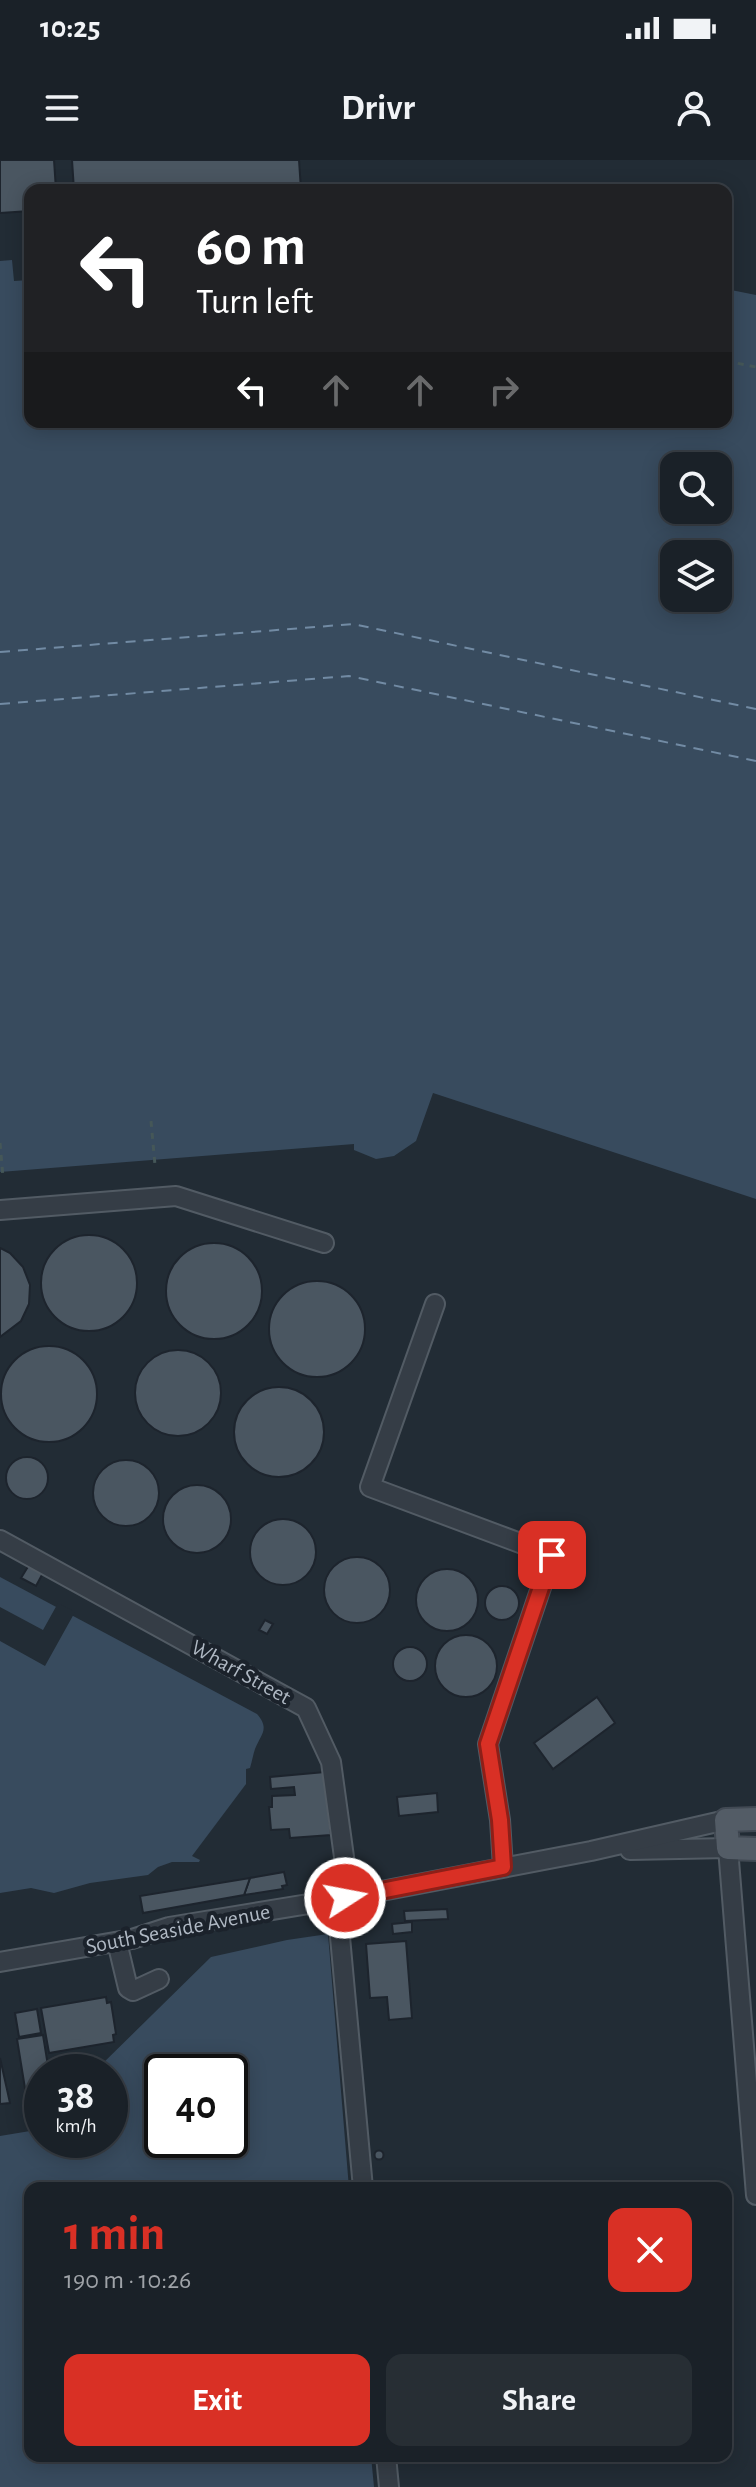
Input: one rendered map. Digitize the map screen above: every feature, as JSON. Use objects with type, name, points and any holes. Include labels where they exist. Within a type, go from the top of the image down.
[{"type":"main road","points":[[756,1819],[726,1820],[728,1848],[756,1849]]},
{"type":"street","points":[[0,1210],[176,1196],[324,1243]]},
{"type":"street","points":[[435,1304],[370,1487],[552,1555],[488,1744],[500,1820],[503,1867]]},
{"type":"street","name":"Wharf Street","points":[[0,1540],[306,1708],[331,1762],[347,1879],[339,1926],[362,2182]]},
{"type":"street","name":"South Seaside Avenue","points":[[0,1962],[117,1942],[169,1927],[345,1898],[591,1851],[726,1820]]},
{"type":"street","points":[[728,1848],[756,2195]]},
{"type":"street","name":"South Seaside Avenue","points":[[591,1851],[728,1848]]},
{"type":"street","points":[[117,1942],[128,1988],[133,1991],[159,1979]]},
{"type":"street","points":[[387,2462],[389,2487]]},
{"type":"path","points":[[732,362],[756,367]]},
{"type":"path","points":[[151,1121],[155,1165]]},
{"type":"path","points":[[0,1143],[3,1177]]},
{"type":"water","points":[[12,260],[14,281],[24,280],[24,428],[732,428],[732,290],[756,295],[756,1199],[433,1093],[416,1141],[394,1156],[376,1159],[354,1150],[354,1144],[0,1172],[0,261]]},
{"type":"water","points":[[0,1577],[257,1714],[261,1719],[263,1732],[250,1768],[246,1769],[246,1784],[192,1856],[199,1862],[172,1862],[148,1875],[90,1883],[54,1893],[31,1888],[0,1893]]},
{"type":"water","points":[[328,1934],[349,2182],[24,2182],[24,2462],[372,2462],[374,2487],[0,2487],[0,2136],[24,2132],[24,2158],[128,2158],[128,2054],[112,2054],[211,1957]]},
{"type":"pier","points":[[58,1603],[75,1612],[45,1666],[0,1641],[0,1607],[43,1630]]},
{"type":"building","points":[[0,160],[54,160],[56,184],[24,184],[24,211],[0,213]]},
{"type":"building","points":[[72,160],[299,160],[301,184],[74,184]]},
{"type":"building","points":[[89,1235],[107,1239],[123,1249],[133,1265],[137,1283],[133,1301],[123,1317],[107,1327],[89,1331],[71,1327],[55,1317],[45,1301],[41,1283],[45,1265],[55,1249],[71,1239]]},
{"type":"building","points":[[214,1243],[232,1247],[248,1257],[258,1273],[262,1291],[258,1309],[248,1325],[232,1335],[214,1339],[196,1335],[180,1325],[170,1309],[166,1291],[170,1273],[180,1257],[196,1247]]},
{"type":"building","points":[[0,1248],[10,1253],[23,1267],[30,1285],[29,1304],[21,1321],[0,1337]]},
{"type":"building","points":[[317,1281],[335,1285],[351,1295],[361,1311],[365,1329],[361,1347],[351,1363],[335,1373],[317,1377],[299,1373],[283,1363],[273,1347],[269,1329],[273,1311],[283,1295],[299,1285]]},
{"type":"building","points":[[49,1346],[67,1350],[83,1360],[93,1376],[97,1394],[93,1412],[83,1428],[67,1438],[49,1442],[31,1438],[15,1428],[5,1412],[1,1394],[5,1376],[15,1360],[31,1350]]},
{"type":"building","points":[[170,1350],[186,1350],[209,1362],[218,1376],[221,1393],[218,1410],[209,1424],[186,1436],[170,1436],[154,1429],[142,1417],[135,1401],[135,1385],[142,1369],[154,1357]]},
{"type":"building","points":[[279,1387],[296,1391],[311,1400],[320,1415],[324,1432],[320,1449],[311,1464],[296,1473],[279,1477],[262,1473],[247,1464],[238,1449],[234,1432],[238,1415],[247,1400],[262,1391]]},
{"type":"building","points":[[27,1457],[42,1463],[48,1478],[42,1493],[27,1499],[12,1493],[6,1478],[12,1463]]},
{"type":"building","points":[[119,1460],[133,1460],[145,1465],[154,1474],[159,1493],[157,1506],[150,1517],[133,1526],[119,1526],[107,1521],[98,1512],[93,1500],[93,1486],[98,1474],[107,1465]]},
{"type":"building","points":[[197,1485],[221,1495],[231,1519],[221,1543],[197,1553],[173,1543],[163,1519],[173,1495]]},
{"type":"building","points":[[276,1519],[290,1519],[302,1524],[311,1533],[316,1552],[314,1565],[307,1576],[290,1585],[276,1585],[264,1580],[255,1571],[250,1559],[250,1545],[255,1533],[264,1524]]},
{"type":"building","points":[[350,1557],[364,1557],[376,1562],[385,1571],[390,1590],[388,1603],[381,1614],[364,1623],[350,1623],[338,1618],[329,1609],[324,1597],[324,1583],[329,1571],[338,1562]]},
{"type":"building","points":[[29,1565],[43,1573],[36,1586],[21,1578]]},
{"type":"building","points":[[447,1569],[469,1578],[478,1600],[469,1622],[447,1631],[425,1622],[416,1600],[425,1578]]},
{"type":"building","points":[[502,1586],[514,1591],[519,1603],[514,1615],[502,1620],[490,1615],[485,1603],[490,1591]]},
{"type":"building","points":[[265,1620],[273,1624],[267,1634],[259,1630]]},
{"type":"building","points":[[466,1635],[488,1644],[497,1666],[488,1688],[466,1697],[444,1688],[435,1666],[444,1644]]},
{"type":"building","points":[[410,1647],[422,1652],[427,1664],[422,1676],[410,1681],[398,1676],[393,1664],[398,1652]]},
{"type":"building","points":[[597,1697],[615,1723],[553,1769],[534,1743]]},
{"type":"building","points":[[325,1772],[331,1835],[290,1838],[289,1829],[271,1830],[269,1807],[272,1807],[272,1796],[295,1795],[294,1787],[271,1789],[270,1777]]},
{"type":"building","points":[[437,1793],[438,1812],[399,1816],[397,1797]]},
{"type":"building","points":[[284,1872],[287,1885],[282,1886],[283,1889],[244,1895],[250,1878]]},
{"type":"building","points":[[250,1878],[244,1895],[143,1913],[140,1896]]},
{"type":"building","points":[[447,1909],[448,1919],[405,1921],[404,1911]]},
{"type":"building","points":[[412,1922],[412,1932],[393,1934],[392,1924]]},
{"type":"building","points":[[406,1941],[412,2018],[389,2020],[387,1997],[370,1998],[366,1944]]},
{"type":"building","points":[[106,1997],[107,2003],[111,2002],[116,2034],[113,2035],[114,2042],[49,2053],[41,2008]]},
{"type":"building","points":[[37,2009],[41,2033],[19,2037],[15,2013]]},
{"type":"building","points":[[43,2035],[46,2054],[24,2054],[24,2082],[17,2039]]},
{"type":"building","points":[[0,2058],[10,2103],[0,2104]]},
{"type":"building","points":[[379,2151],[383,2155],[379,2159],[375,2155]]},
{"type":"ferry route","points":[[0,652],[353,624],[756,709]]},
{"type":"ferry route","points":[[0,704],[349,676],[756,761]]},
{"type":"route","points":[[345,1898],[503,1867],[500,1820],[488,1744],[552,1555]]}]
